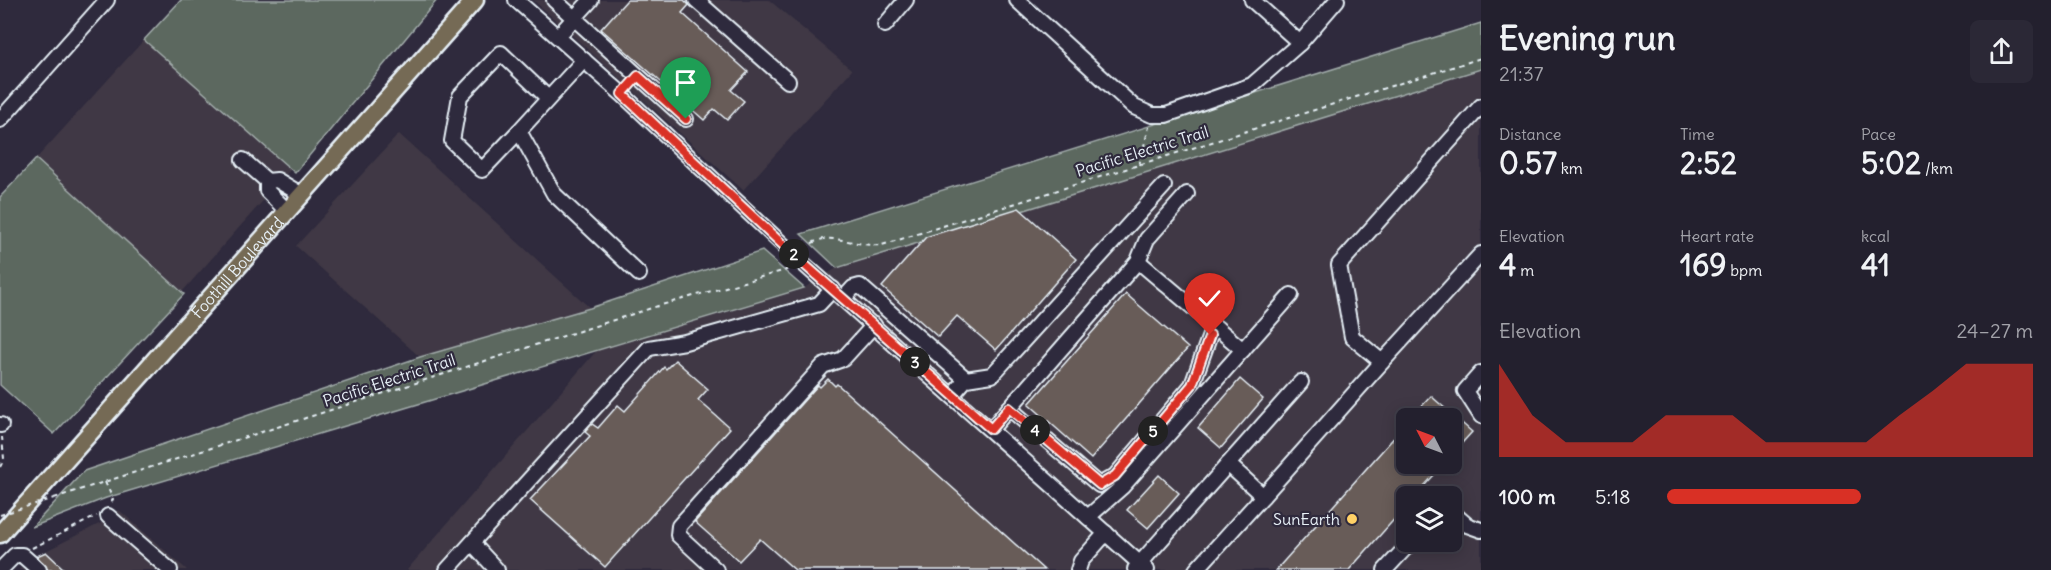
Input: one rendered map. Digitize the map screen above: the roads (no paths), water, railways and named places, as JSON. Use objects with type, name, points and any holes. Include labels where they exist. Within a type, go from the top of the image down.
[{"type":"main road","name":"Foothill Boulevard","points":[[0,534],[475,0]]},
{"type":"street","points":[[0,120],[107,0]]},
{"type":"street","points":[[516,0],[622,94],[833,289],[1106,533],[1140,568],[1301,382]]},
{"type":"street","points":[[554,0],[686,119]]},
{"type":"street","points":[[558,36],[591,0]]},
{"type":"street","points":[[696,0],[788,81]]},
{"type":"street","points":[[885,25],[906,0]]},
{"type":"street","points":[[1017,0],[1134,107],[1152,115],[1166,115],[1252,85],[1300,43],[1337,0]]},
{"type":"street","points":[[1252,0],[1300,43]]},
{"type":"street","points":[[549,98],[501,53],[460,96],[453,141],[482,170],[519,131],[584,60]]},
{"type":"street","points":[[622,94],[638,76]]},
{"type":"street","points":[[1382,362],[1352,337],[1339,265],[1481,106]]},
{"type":"street","points":[[519,131],[554,194],[639,274]]},
{"type":"street","points":[[243,160],[267,181],[277,180],[302,195]]},
{"type":"street","points":[[267,181],[267,191],[287,212]]},
{"type":"street","points":[[952,394],[966,379],[992,375],[1164,186]]},
{"type":"street","points":[[991,429],[1138,261],[1147,239],[1187,194]]},
{"type":"street","points":[[1196,570],[1481,254]]},
{"type":"street","points":[[1138,261],[1243,350]]},
{"type":"street","points":[[844,298],[853,288],[860,286],[966,379]]},
{"type":"street","points":[[447,570],[649,348],[685,342],[819,304],[833,289]]},
{"type":"street","points":[[1088,517],[1122,487],[1291,295]]},
{"type":"street","points":[[716,570],[678,535],[679,526],[823,366],[843,359],[874,325]]},
{"type":"street","points":[[1009,408],[1100,485],[1115,476],[1192,385],[1210,335],[1217,328]]},
{"type":"street","points":[[1479,410],[1465,391],[1481,373]]},
{"type":"street","points":[[1228,464],[1263,496]]},
{"type":"street","points":[[106,512],[170,570]]},
{"type":"street","points":[[1462,521],[1481,530]]},
{"type":"street","points":[[1078,570],[1081,561],[1106,533]]},
{"type":"street","points":[[472,543],[497,570]]},
{"type":"street","points":[[1385,570],[1402,552]]},
{"type":"street","points":[[0,570],[15,555],[22,555],[39,570]]},
{"type":"place","name":"SunEarth","points":[[1352,519]]}]
